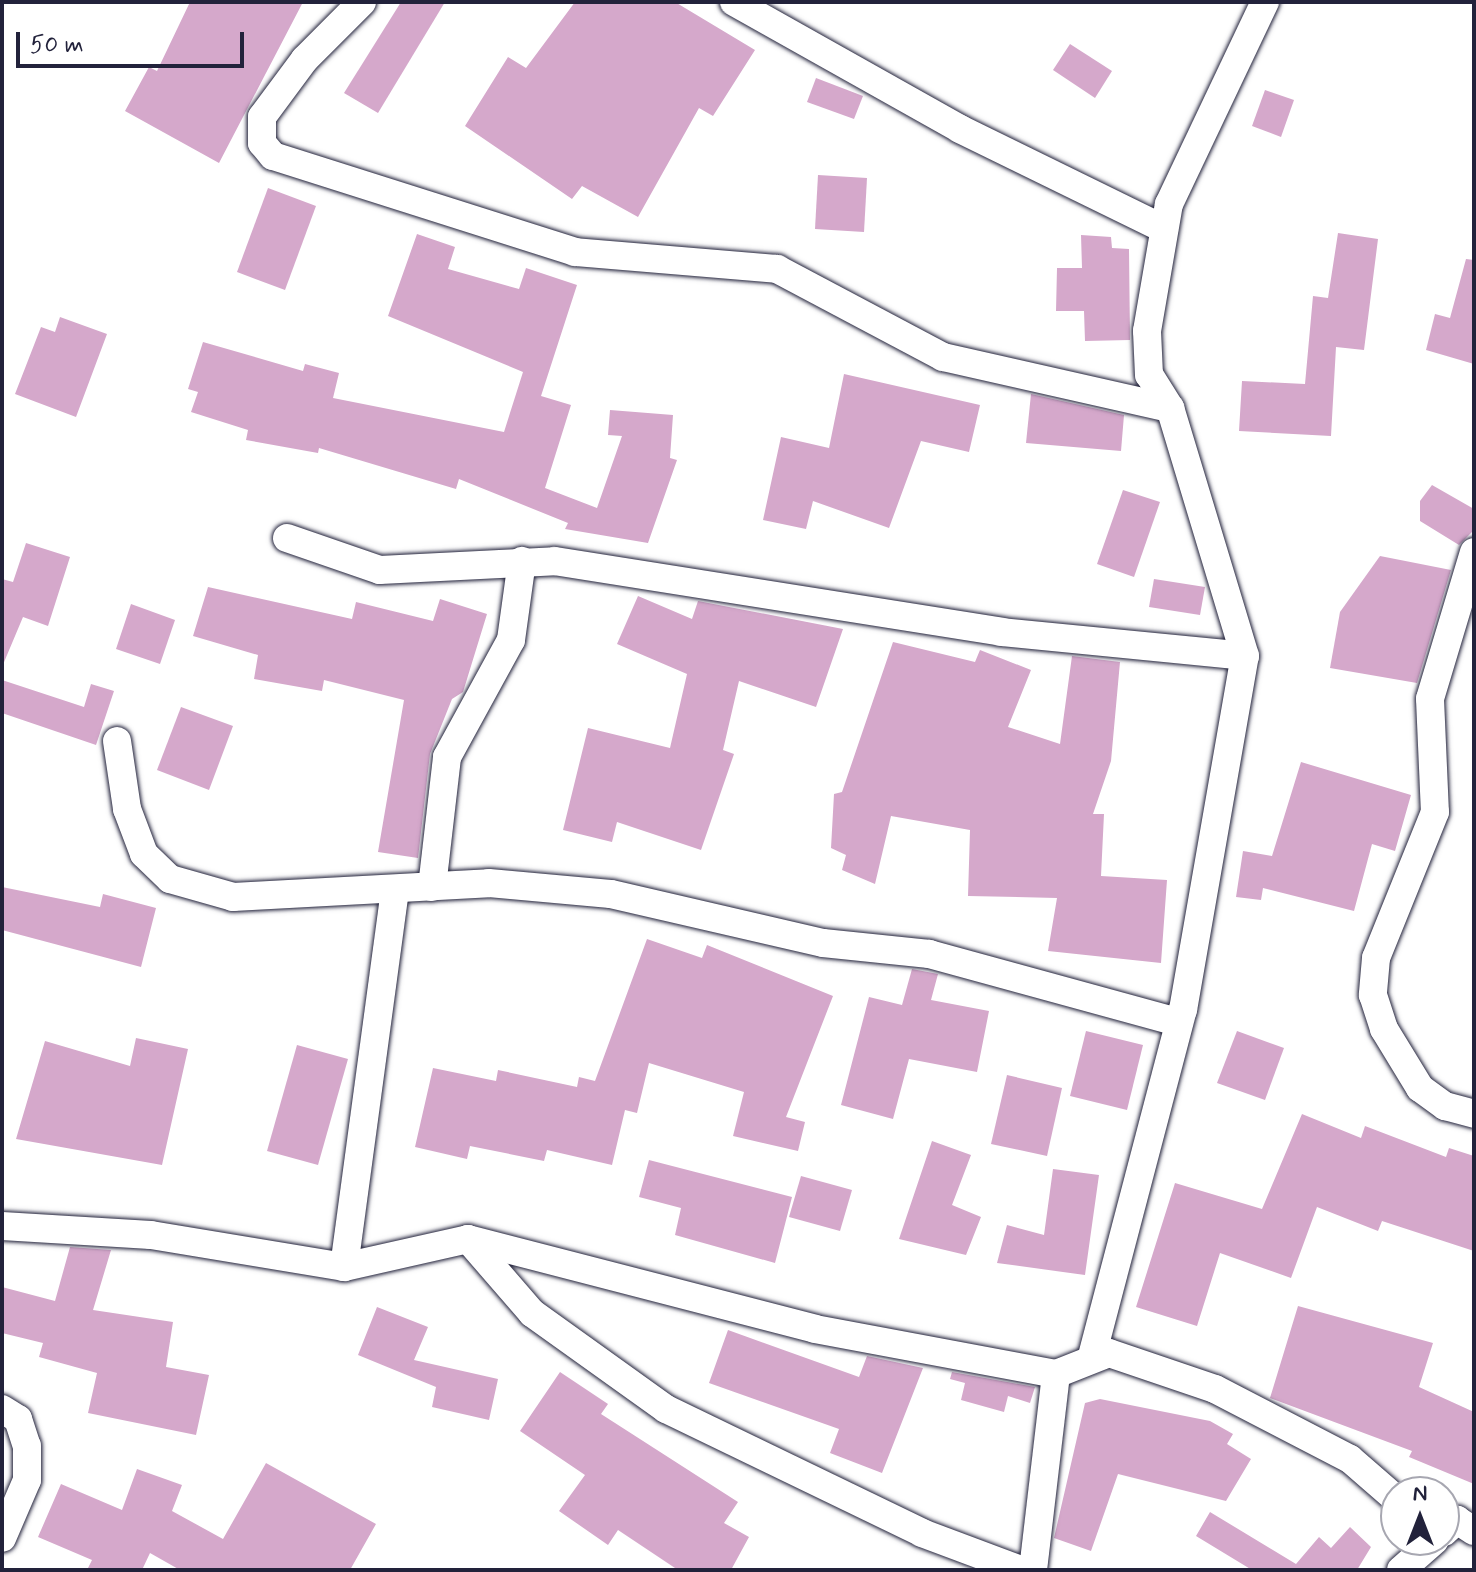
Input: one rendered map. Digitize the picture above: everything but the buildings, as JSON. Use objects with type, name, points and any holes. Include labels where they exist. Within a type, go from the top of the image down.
[{"type":"street","points":[[362,2],[305,59],[262,117],[262,143],[273,156],[575,252],[777,269],[943,357],[1170,408]]},
{"type":"street","points":[[734,2],[960,129],[1164,229]]},
{"type":"street","points":[[1092,1356],[1174,1021],[1183,1010],[1245,656],[1170,408],[1149,375],[1147,331],[1164,229],[1265,2]]},
{"type":"street","points":[[287,538],[380,570],[522,561],[723,582],[1001,632],[1245,656]]},
{"type":"street","points":[[1474,552],[1430,699],[1435,812],[1376,958],[1373,995],[1384,1029],[1420,1088],[1474,1114]]},
{"type":"street","points":[[432,887],[447,757],[511,640],[522,561]]},
{"type":"street","points":[[117,741],[127,809],[144,854],[170,879],[233,897],[489,883],[611,894],[823,943],[929,954],[1174,1021]]},
{"type":"street","points":[[344,1267],[395,890]]},
{"type":"street","points":[[2,1226],[151,1235],[344,1267],[468,1239],[815,1329],[1056,1374],[1092,1356],[1109,1353],[1215,1389],[1350,1459],[1380,1485]]},
{"type":"street","points":[[468,1239],[532,1313],[666,1409],[922,1533],[1021,1570]]},
{"type":"street","points":[[1033,1570],[1056,1374]]},
{"type":"street","points":[[2,1409],[18,1419],[27,1480],[2,1538]]},
{"type":"street","points":[[1401,1570],[1417,1556]]}]
